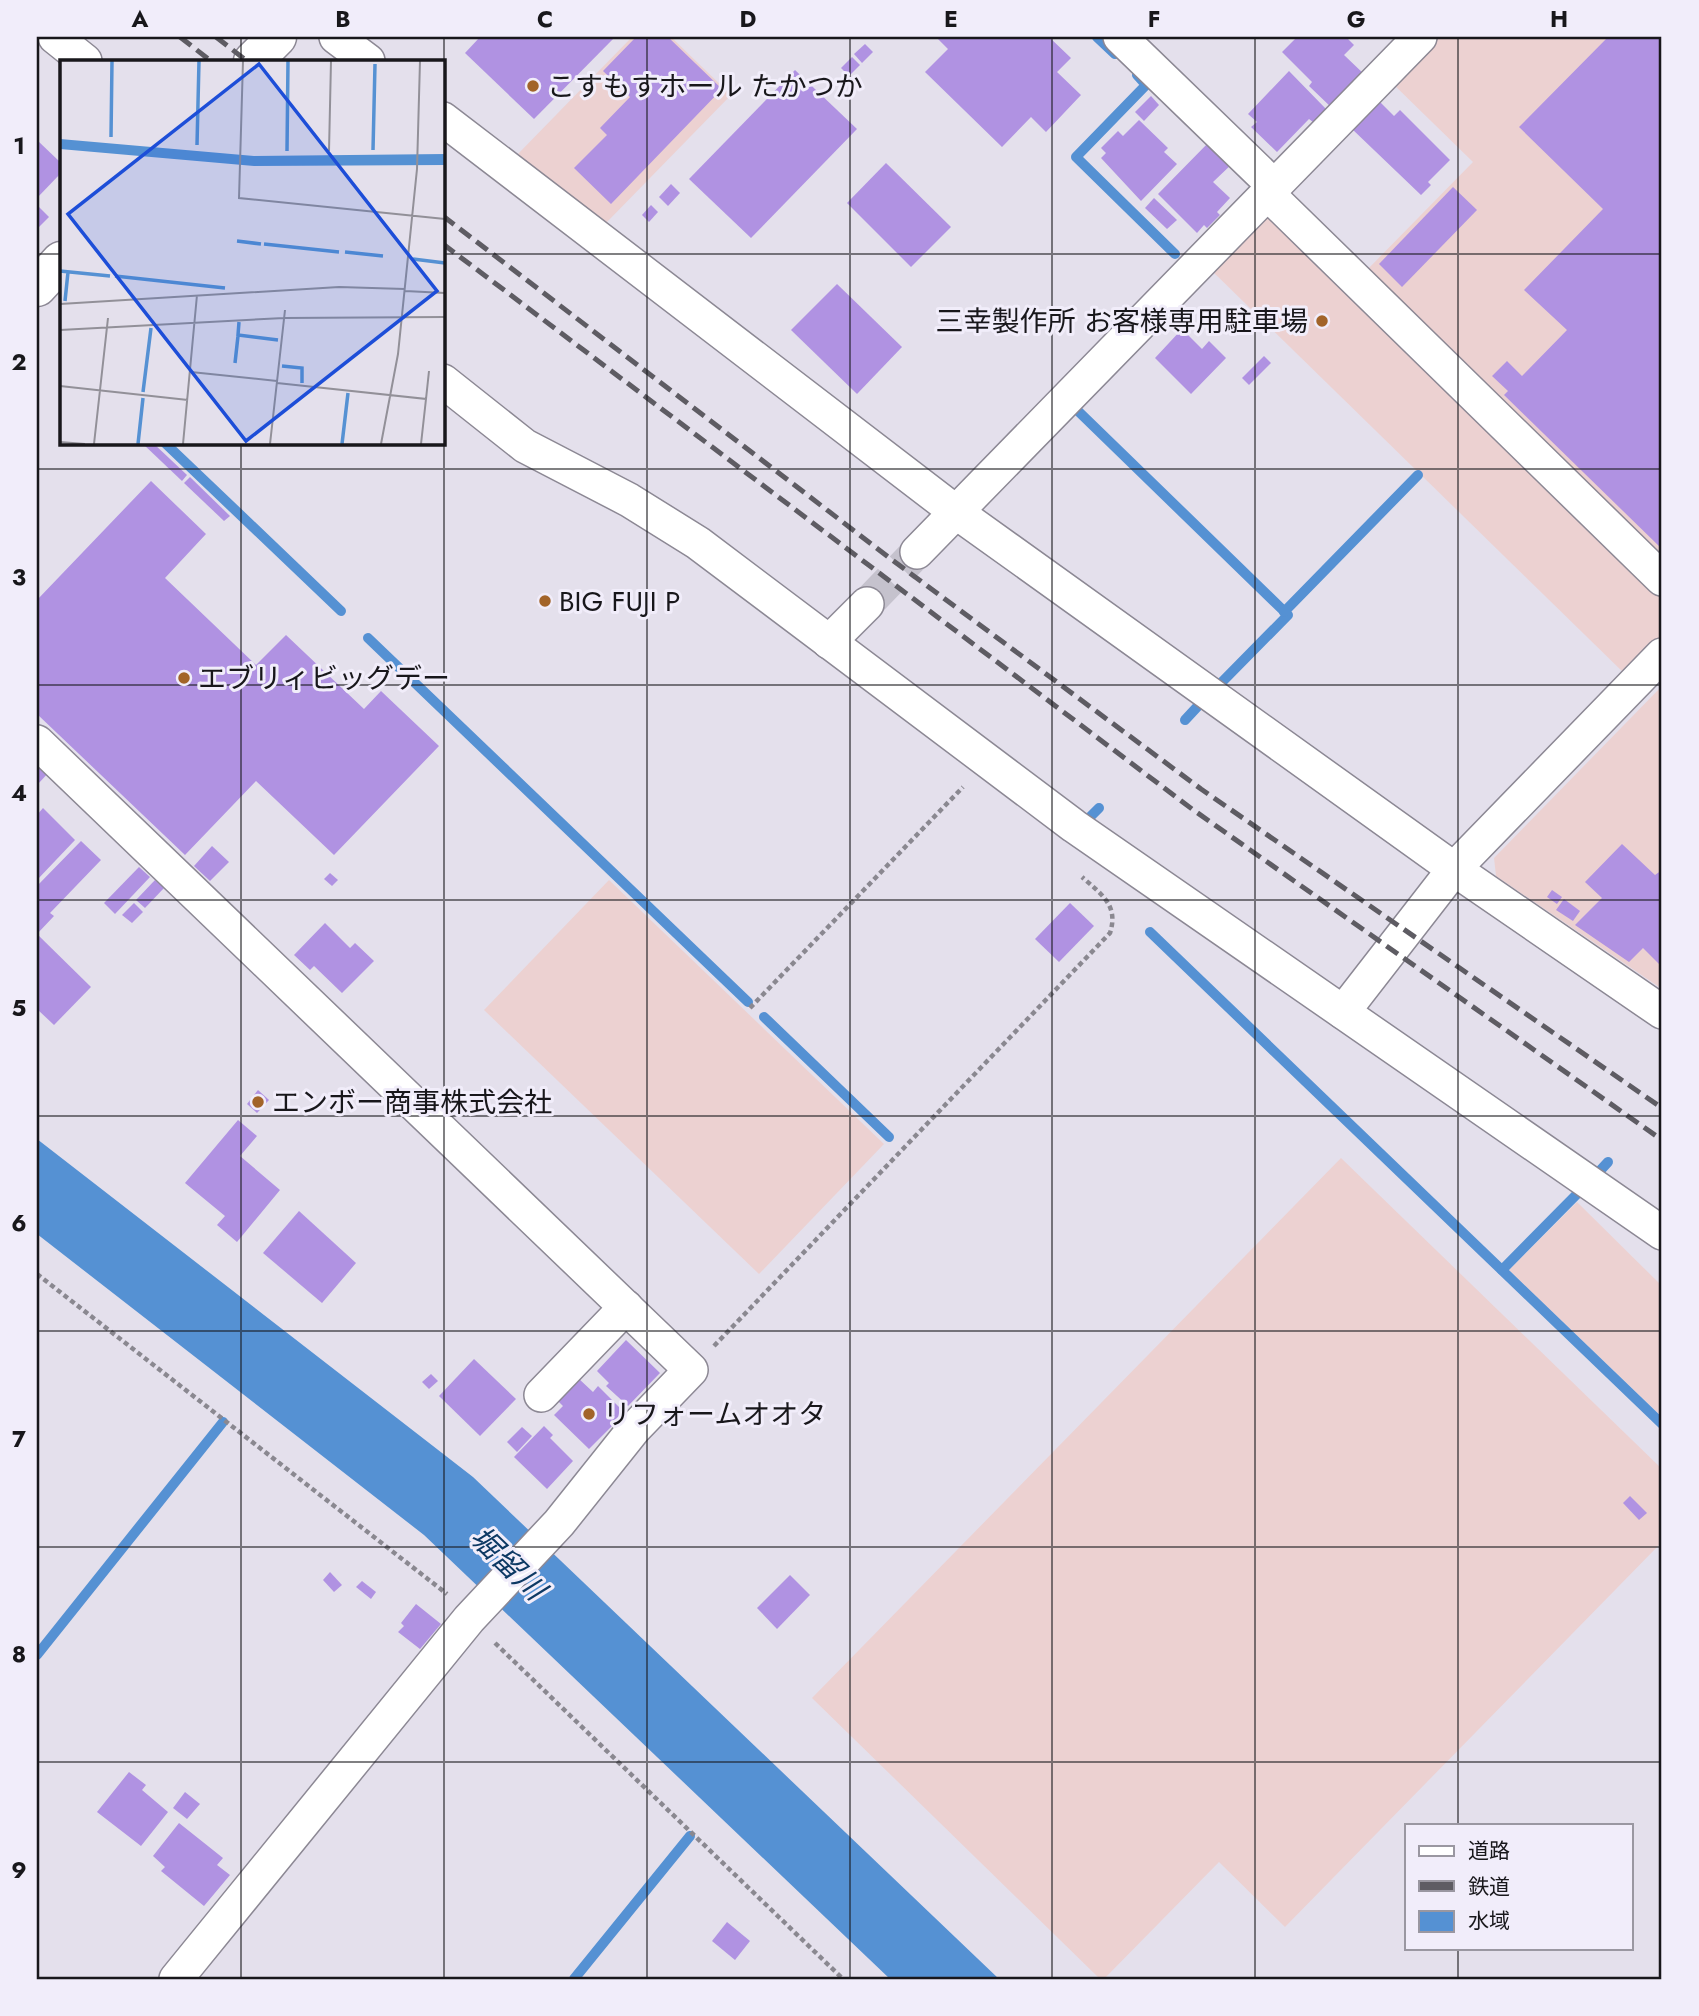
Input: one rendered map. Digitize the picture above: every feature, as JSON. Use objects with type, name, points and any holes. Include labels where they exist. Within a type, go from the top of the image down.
[{"type":"main road","points":[[254,60],[277,37]]},
{"type":"main road","points":[[37,287],[60,262]]},
{"type":"street","points":[[55,37],[84,60]]},
{"type":"street","points":[[336,37],[367,60]]},
{"type":"street","points":[[1120,37],[1270,190],[1662,579]]},
{"type":"street","points":[[917,552],[1420,37]]},
{"type":"street","points":[[444,119],[956,512],[1454,869],[1662,1012]]},
{"type":"street","points":[[444,382],[525,446],[629,500],[698,543],[1074,827],[1662,1233]]},
{"type":"street","points":[[829,642],[867,604]]},
{"type":"street","points":[[1343,1012],[1454,869],[1662,655]]},
{"type":"street","points":[[37,742],[691,1370],[634,1429],[559,1523],[472,1616],[176,1979]]},
{"type":"street","points":[[541,1395],[626,1307]]},
{"type":"path","points":[[750,1008],[987,762]]},
{"type":"path","points":[[691,1370],[1110,933],[1114,921],[1112,909],[1071,865],[1066,852],[1074,827]]},
{"type":"path","points":[[37,1275],[440,1586],[843,1979]]},
{"type":"shaded area","points":[[632,37],[671,37],[731,95],[606,223],[517,155]]},
{"type":"shaded area","points":[[1435,37],[1662,37],[1662,563],[1364,273],[1473,162],[1391,82]]},
{"type":"shaded area","points":[[1261,215],[1274,216],[1662,594],[1662,640],[1627,676],[1209,268]]},
{"type":"shaded area","points":[[1662,686],[1662,989],[1496,876],[1494,858]]},
{"type":"shaded area","points":[[609,880],[884,1144],[759,1274],[484,1010]]},
{"type":"shaded area","points":[[1341,1158],[1662,1469],[1662,1542],[1285,1927],[1219,1862],[1104,1979],[1100,1979],[812,1698]]},
{"type":"shaded area","points":[[1577,1202],[1662,1286],[1662,1417],[1509,1270]]},
{"type":"water","name":"堀留川","points":[[37,1139],[473,1477],[999,1979],[890,1979],[424,1535],[37,1234]]},
{"type":"building","name":"こすもすホール たかつか","points":[[480,37],[615,37],[534,119],[465,53]]},
{"type":"building","points":[[636,37],[668,37],[722,89],[611,204],[574,168],[607,135],[600,128],[630,97],[603,71]]},
{"type":"building","points":[[936,37],[1049,37],[1071,58],[1057,72],[1081,95],[1046,132],[1031,117],[1002,147],[925,72],[948,49]]},
{"type":"building","points":[[1297,37],[1346,37],[1354,45],[1344,55],[1366,76],[1333,109],[1309,86],[1312,82],[1282,52]]},
{"type":"building","points":[[1608,37],[1662,37],[1662,549],[1504,395],[1508,391],[1492,376],[1507,361],[1522,376],[1567,330],[1524,290],[1603,209],[1519,127]]},
{"type":"building","points":[[865,44],[873,52],[862,63],[854,54]]},
{"type":"building","points":[[852,57],[860,65],[849,76],[841,68]]},
{"type":"building","points":[[795,70],[857,129],[751,238],[689,179]]},
{"type":"building","points":[[1289,71],[1326,109],[1313,122],[1309,119],[1277,152],[1251,127],[1257,122],[1248,114]]},
{"type":"building","points":[[1151,96],[1159,105],[1144,121],[1135,112]]},
{"type":"building","points":[[1378,100],[1394,116],[1400,110],[1450,160],[1428,182],[1431,185],[1421,195],[1351,128]]},
{"type":"building","points":[[1139,120],[1168,148],[1164,152],[1177,164],[1141,201],[1101,158],[1106,153],[1101,148],[1118,131],[1123,136]]},
{"type":"building","points":[[37,140],[60,162],[60,174],[37,198]]},
{"type":"building","points":[[1211,140],[1234,162],[1213,182],[1230,198],[1217,212],[1220,215],[1207,228],[1204,225],[1197,233],[1158,194]]},
{"type":"building","points":[[886,163],[951,227],[911,267],[847,203]]},
{"type":"building","points":[[671,184],[680,193],[668,206],[659,197]]},
{"type":"building","points":[[1453,187],[1477,210],[1402,287],[1379,264]]},
{"type":"building","points":[[1154,198],[1177,220],[1167,229],[1145,208]]},
{"type":"building","points":[[37,205],[49,217],[37,229]]},
{"type":"building","points":[[651,205],[658,212],[649,222],[642,215]]},
{"type":"building","points":[[837,284],[902,347],[857,394],[791,330]]},
{"type":"building","points":[[1182,329],[1202,349],[1209,341],[1226,358],[1191,394],[1155,358]]},
{"type":"building","points":[[1264,356],[1271,363],[1249,385],[1242,378]]},
{"type":"building","points":[[143,444],[154,444],[187,475],[182,481]]},
{"type":"building","points":[[190,477],[230,516],[224,521],[184,483]]},
{"type":"building","name":"エブリィビッグデー","points":[[151,481],[206,534],[165,578],[256,665],[286,635],[364,709],[381,691],[439,746],[334,855],[256,781],[185,855],[37,714],[37,600]]},
{"type":"building","points":[[37,756],[51,770],[37,785]]},
{"type":"building","points":[[43,808],[75,840],[37,880],[37,815]]},
{"type":"building","points":[[81,841],[101,860],[50,913],[54,916],[37,934],[37,886]]},
{"type":"building","points":[[1622,844],[1655,875],[1662,870],[1662,967],[1643,948],[1629,962],[1575,925],[1602,898],[1585,882]]},
{"type":"building","points":[[212,846],[229,862],[210,881],[194,866]]},
{"type":"building","points":[[139,867],[150,877],[115,914],[104,903]]},
{"type":"building","points":[[330,873],[338,880],[332,886],[324,879]]},
{"type":"building","points":[[155,880],[164,888],[145,908],[136,900]]},
{"type":"building","points":[[1552,890],[1562,897],[1557,904],[1547,897]]},
{"type":"building","points":[[1564,899],[1580,911],[1573,921],[1556,910]]},
{"type":"building","points":[[134,903],[143,912],[132,923],[122,915]]},
{"type":"building","points":[[1070,903],[1094,926],[1059,962],[1035,939]]},
{"type":"building","points":[[325,923],[350,948],[355,943],[374,961],[342,993],[314,966],[310,970],[294,955]]},
{"type":"building","points":[[37,934],[91,987],[54,1025],[37,1009]]},
{"type":"building","points":[[258,1090],[269,1100],[257,1113],[247,1104]]},
{"type":"building","points":[[238,1120],[257,1136],[240,1156],[280,1190],[237,1242],[217,1225],[225,1216],[185,1183]]},
{"type":"building","points":[[299,1211],[356,1263],[322,1303],[263,1253]]},
{"type":"building","points":[[626,1340],[660,1373],[628,1406],[606,1386],[609,1383],[597,1371]]},
{"type":"building","points":[[474,1359],[516,1399],[480,1436],[439,1396]]},
{"type":"building","points":[[431,1374],[438,1381],[429,1389],[422,1382]]},
{"type":"building","name":"リフォームオオタ","points":[[578,1378],[593,1392],[598,1386],[625,1413],[589,1449],[554,1415],[563,1406],[557,1400]]},
{"type":"building","points":[[544,1426],[553,1435],[550,1438],[573,1461],[547,1489],[514,1457]]},
{"type":"building","points":[[522,1427],[532,1436],[517,1452],[507,1442]]},
{"type":"building","points":[[1630,1496],[1647,1513],[1639,1520],[1623,1503]]},
{"type":"building","points":[[330,1572],[342,1585],[334,1592],[323,1580]]},
{"type":"building","points":[[790,1575],[810,1595],[777,1629],[757,1608]]},
{"type":"building","points":[[362,1581],[376,1592],[371,1599],[356,1587]]},
{"type":"building","points":[[416,1604],[441,1624],[420,1649],[398,1632],[404,1626],[401,1623]]},
{"type":"building","points":[[129,1772],[146,1785],[142,1790],[168,1812],[141,1846],[97,1812]]},
{"type":"building","points":[[185,1792],[200,1804],[187,1819],[173,1808]]},
{"type":"building","points":[[179,1823],[223,1858],[217,1865],[230,1875],[204,1906],[161,1871],[165,1867],[153,1856]]},
{"type":"building","points":[[727,1922],[750,1941],[735,1960],[712,1941]]},
{"type":"waterway","points":[[1097,37],[1115,54]]},
{"type":"waterway","points":[[1137,75],[1146,85],[1076,157],[1175,254]]},
{"type":"waterway","points":[[1078,411],[1288,615],[1221,683]]},
{"type":"waterway","points":[[166,444],[341,611]]},
{"type":"waterway","points":[[1284,612],[1418,475]]},
{"type":"waterway","points":[[368,638],[748,1002]]},
{"type":"waterway","points":[[1185,720],[1198,706]]},
{"type":"waterway","points":[[1088,819],[1099,808]]},
{"type":"waterway","points":[[1150,932],[1662,1424]]},
{"type":"waterway","points":[[764,1017],[889,1137]]},
{"type":"waterway","points":[[1596,1175],[1608,1162]]},
{"type":"waterway","points":[[1502,1270],[1580,1191]]},
{"type":"waterway","points":[[37,1655],[223,1422]]},
{"type":"waterway","points":[[574,1979],[690,1836]]},
{"type":"tunnel","points":[[867,604],[917,552]]},
{"type":"railway","points":[[180,37],[210,60]]},
{"type":"railway","points":[[216,37],[246,60]]},
{"type":"railway","points":[[444,217],[891,559],[1201,789],[1662,1108]]},
{"type":"railway","points":[[444,245],[1192,809],[1662,1140]]},
{"type":"place","name":"こすもすホール たかつか","points":[[533,86]]},
{"type":"place","name":"三幸製作所 お客様専用駐車場","points":[[1322,321]]},
{"type":"place","name":"BIG FUJI P","points":[[545,601]]},
{"type":"place","name":"エブリィビッグデー","points":[[184,678]]},
{"type":"place","name":"エンボー商事株式会社","points":[[258,1102]]},
{"type":"place","name":"リフォームオオタ","points":[[589,1414]]}]
